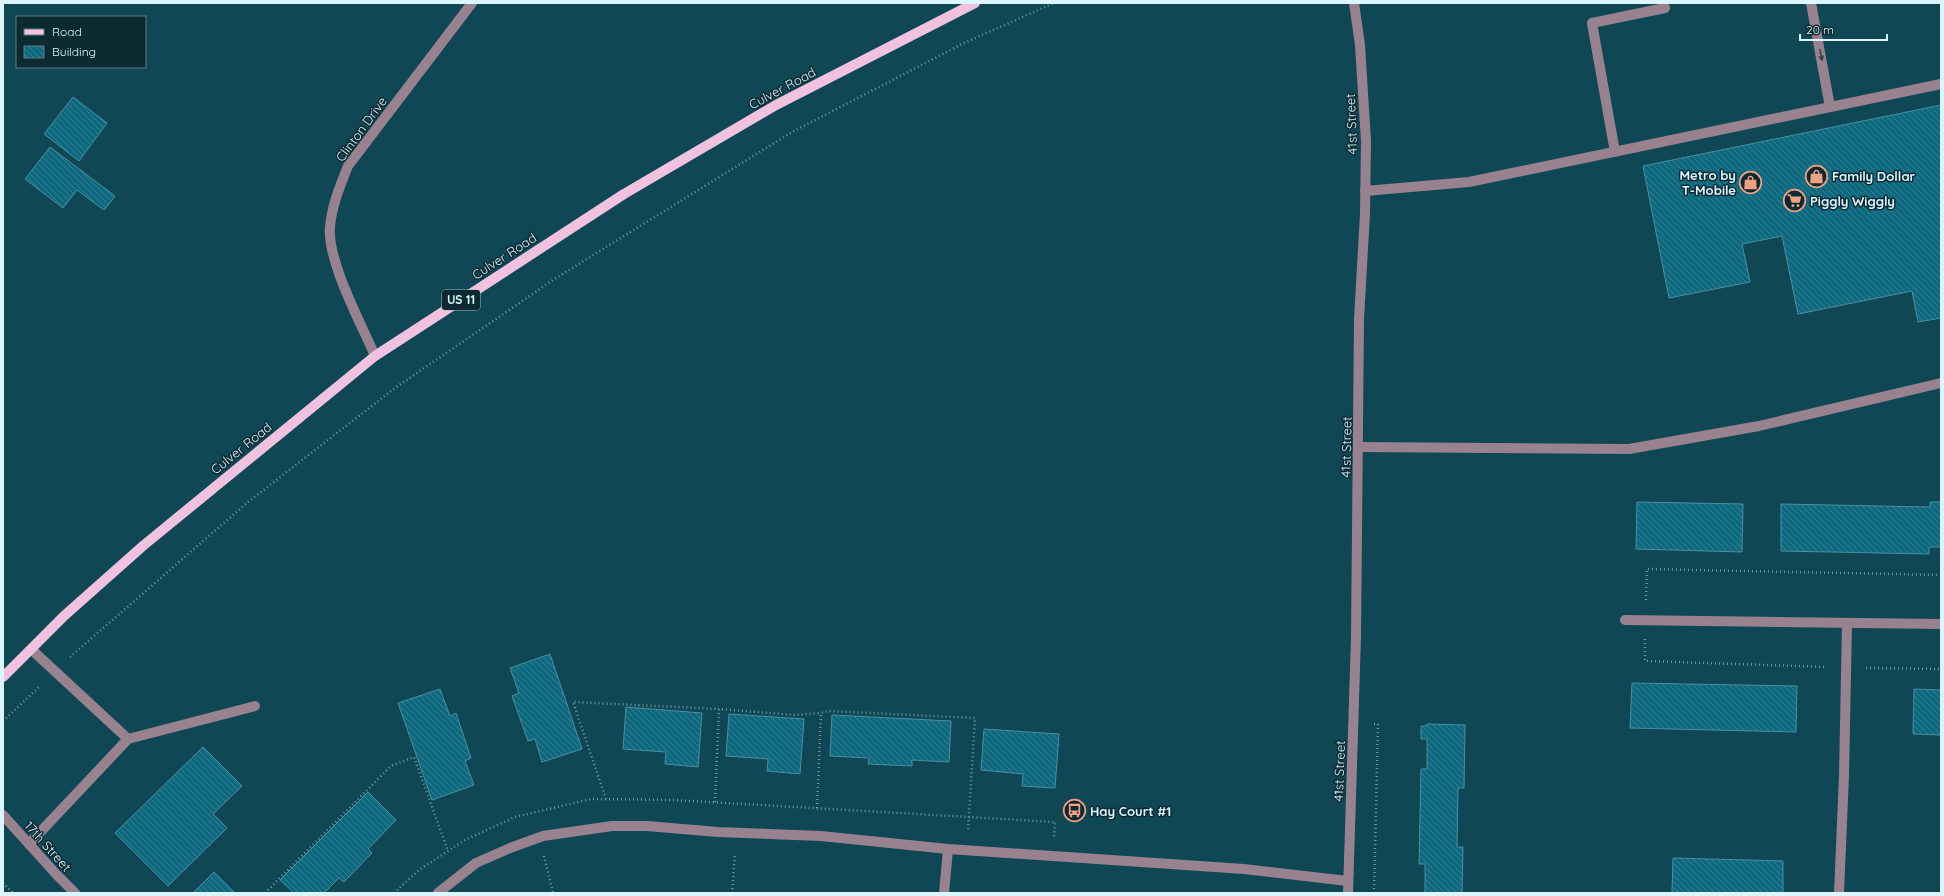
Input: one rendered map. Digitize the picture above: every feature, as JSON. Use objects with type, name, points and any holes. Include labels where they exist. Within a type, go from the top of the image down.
[{"type":"main road","name":"Culver Road","points":[[3,677],[32,650],[64,616],[144,544],[375,356],[624,194],[776,105],[975,3]]},
{"type":"street","name":"Clinton Drive","points":[[375,356],[333,258],[330,228],[335,196],[348,166],[472,3]]},
{"type":"street","name":"41st Street","points":[[1348,893],[1359,447],[1359,319],[1366,141],[1360,45],[1354,3]]},
{"type":"street","points":[[1615,152],[1592,23],[1665,8],[1664,3]]},
{"type":"street","points":[[1811,3],[1830,107]]},
{"type":"street","points":[[1365,191],[1469,182],[1941,84]]},
{"type":"street","points":[[1359,447],[1629,449],[1760,426],[1941,384]]},
{"type":"street","points":[[1625,620],[1941,624]]},
{"type":"street","points":[[1839,893],[1844,776],[1847,623]]},
{"type":"street","points":[[32,650],[128,739]]},
{"type":"street","points":[[29,844],[128,739],[255,706]]},
{"type":"street","name":"17th Street","points":[[3,815],[75,893]]},
{"type":"street","points":[[438,893],[476,863],[510,848],[543,836],[612,826],[648,826],[724,832],[821,836],[948,849],[1244,869],[1348,881]]},
{"type":"street","points":[[944,893],[948,849]]},
{"type":"path","points":[[3,721],[94,636],[248,502],[395,388],[553,280],[792,132],[964,43],[1054,3]]},
{"type":"path","points":[[606,799],[573,702],[719,709],[796,715],[828,711],[975,718],[967,850]]},
{"type":"path","points":[[715,802],[719,709]]},
{"type":"path","points":[[816,808],[821,713]]},
{"type":"path","points":[[1353,722],[1378,724],[1374,893]]},
{"type":"path","points":[[265,893],[391,766],[414,757],[448,851]]},
{"type":"path","points":[[3,883],[13,893]]},
{"type":"building","points":[[73,97],[107,123],[79,161],[44,134]]},
{"type":"building","name":"Piggly Wiggly","points":[[1941,105],[1941,318],[1918,322],[1912,291],[1798,314],[1782,236],[1742,244],[1750,282],[1669,298],[1643,166]]},
{"type":"building","points":[[50,147],[115,196],[104,210],[77,190],[63,208],[25,179]]},
{"type":"building","points":[[1637,502],[1743,504],[1742,552],[1636,549]]},
{"type":"building","points":[[1930,502],[1941,502],[1941,547],[1929,547],[1929,554],[1781,551],[1781,504],[1930,507]]},
{"type":"building","points":[[550,654],[582,749],[542,762],[535,739],[528,741],[512,696],[519,693],[510,668]]},
{"type":"building","points":[[1632,683],[1797,686],[1796,732],[1630,728]]},
{"type":"building","points":[[440,689],[450,716],[456,713],[471,758],[465,761],[474,785],[432,800],[398,703]]},
{"type":"building","points":[[1914,689],[1941,690],[1941,735],[1913,734]]},
{"type":"building","points":[[626,707],[702,713],[698,767],[665,764],[666,752],[623,749]]},
{"type":"building","points":[[729,714],[804,719],[800,774],[767,771],[768,759],[726,756]]},
{"type":"building","points":[[832,715],[951,721],[949,762],[912,760],[912,766],[868,764],[869,758],[830,756]]},
{"type":"building","points":[[1427,724],[1465,725],[1464,788],[1458,788],[1457,847],[1463,847],[1462,893],[1425,893],[1425,864],[1419,864],[1421,769],[1427,769],[1427,739],[1421,739],[1421,726],[1427,726]]},
{"type":"building","points":[[984,729],[1059,734],[1055,788],[1022,786],[1023,774],[981,770]]},
{"type":"building","points":[[203,747],[242,786],[213,814],[227,828],[168,886],[115,833]]},
{"type":"building","points":[[368,792],[396,820],[368,849],[372,853],[344,882],[339,878],[324,893],[294,893],[280,880]]},
{"type":"building","points":[[1673,858],[1783,861],[1783,893],[1672,893]]},
{"type":"building","points":[[214,872],[235,893],[193,893]]},
{"type":"place","name":"Family Dollar","points":[[1817,176]]},
{"type":"place","name":"Metro by T-Mobile","points":[[1751,182]]},
{"type":"place","name":"Piggly Wiggly","points":[[1795,201]]},
{"type":"place","name":"Hay Court #1","points":[[1074,811]]}]
